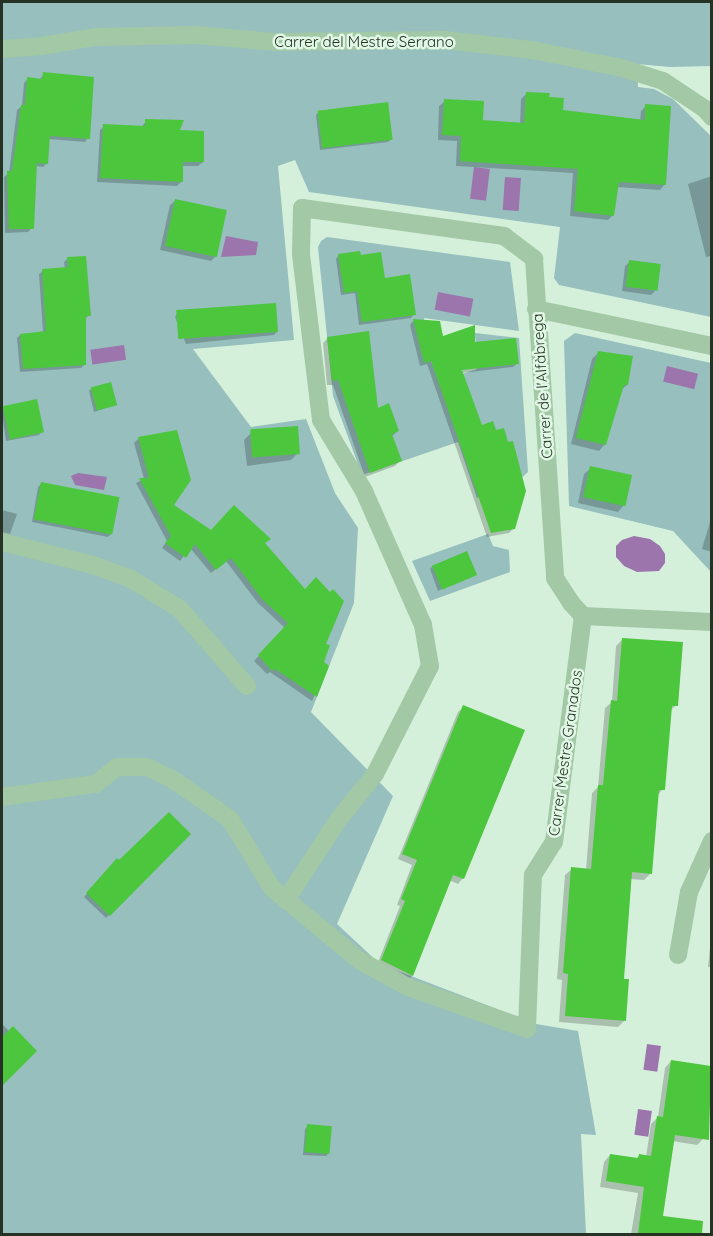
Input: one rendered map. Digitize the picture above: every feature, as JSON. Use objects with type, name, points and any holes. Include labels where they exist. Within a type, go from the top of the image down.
[{"type":"street","name":"Carrer del Mestre Serrano","points":[[2,49],[40,46],[96,37],[195,35],[274,42],[445,40],[532,50],[622,68],[663,81],[705,109],[711,117]]},
{"type":"street","name":"Carrer de l'Alfàbrega","points":[[286,900],[338,820],[375,774],[429,666],[423,625],[364,491],[321,420],[301,254],[302,208],[504,236],[534,259],[555,578],[570,603],[583,616]]},
{"type":"street","points":[[536,309],[711,346]]},
{"type":"street","points":[[2,542],[93,565],[131,579],[180,609],[247,686]]},
{"type":"street","points":[[583,616],[711,622]]},
{"type":"street","name":"Carrer Mestre Granados","points":[[286,900],[359,960],[408,987],[527,1029],[533,875],[554,842],[583,616]]},
{"type":"street","points":[[2,797],[96,784],[117,767],[147,767],[172,779],[230,819],[272,888],[286,900]]},
{"type":"street","points":[[678,955],[689,892],[711,841]]},
{"type":"shaded area","points":[[2,2],[711,2],[711,66],[670,67],[637,64],[638,87],[654,89],[673,99],[711,136],[711,317],[559,285],[554,278],[560,227],[309,192],[295,160],[278,166],[294,340],[193,349],[251,427],[306,419],[335,493],[358,528],[354,603],[311,712],[393,796],[337,924],[380,964],[536,1024],[578,1031],[596,1135],[581,1134],[586,1234],[2,1234]]},
{"type":"shaded area","points":[[474,167],[490,169],[486,201],[470,199]]},
{"type":"shaded area","points":[[505,177],[521,178],[519,211],[503,210]]},
{"type":"shaded area","points":[[226,236],[258,242],[256,255],[221,257]]},
{"type":"shaded area","points":[[327,237],[510,262],[519,331],[424,318],[431,361],[439,382],[477,369],[475,333],[519,338],[528,472],[519,480],[477,498],[458,442],[362,475],[333,396],[318,247]]},
{"type":"shaded area","points":[[438,292],[473,299],[470,317],[435,310]]},
{"type":"shaded area","points":[[575,333],[711,363],[711,572],[673,531],[569,506],[564,341]]},
{"type":"shaded area","points":[[124,345],[126,360],[92,365],[90,350]]},
{"type":"shaded area","points":[[667,366],[698,374],[694,389],[663,382]]},
{"type":"shaded area","points":[[78,473],[107,477],[104,490],[75,485],[71,476]]},
{"type":"shaded area","points":[[488,534],[493,546],[509,550],[510,572],[430,601],[412,561]]},
{"type":"shaded area","points":[[634,536],[650,539],[660,546],[665,554],[665,563],[659,571],[637,572],[624,566],[616,557],[616,546],[622,540]]},
{"type":"shaded area","points":[[647,1044],[661,1046],[657,1072],[643,1070]]},
{"type":"shaded area","points":[[638,1109],[652,1111],[648,1137],[634,1135]]},
{"type":"building","points":[[43,72],[94,77],[90,139],[50,136],[48,164],[37,163],[34,229],[9,229],[7,171],[12,171],[21,105],[25,105],[27,77],[42,79]]},
{"type":"building","points":[[526,92],[550,93],[549,97],[564,98],[563,110],[645,120],[645,104],[671,106],[666,185],[619,182],[614,216],[574,211],[578,169],[460,161],[461,136],[442,135],[444,99],[484,101],[483,120],[524,123]]},
{"type":"building","points":[[388,102],[393,140],[322,148],[318,111]]},
{"type":"building","points":[[145,119],[184,120],[180,130],[204,131],[204,162],[183,162],[183,182],[100,178],[103,124],[145,126]]},
{"type":"building","points":[[175,199],[227,210],[217,257],[165,246]]},
{"type":"building","points":[[360,251],[361,255],[381,252],[385,278],[410,274],[416,315],[362,322],[357,291],[344,293],[338,254]]},
{"type":"building","points":[[86,256],[91,316],[86,316],[86,365],[23,369],[20,334],[46,331],[42,269],[68,267],[67,257]]},
{"type":"building","points":[[629,260],[661,264],[657,291],[626,287]]},
{"type":"building","points":[[276,303],[278,332],[178,339],[176,310]]},
{"type":"building","points":[[413,319],[440,321],[443,336],[475,325],[475,342],[516,338],[519,364],[462,370],[482,425],[493,421],[496,430],[504,428],[508,442],[513,441],[526,491],[515,529],[491,533],[431,361],[424,363]]},
{"type":"building","points":[[369,331],[378,408],[389,403],[399,431],[392,434],[402,461],[370,473],[338,380],[332,381],[327,337]]},
{"type":"building","points":[[598,351],[633,356],[628,385],[624,385],[606,445],[576,438]]},
{"type":"building","points":[[111,382],[117,405],[97,411],[91,387]]},
{"type":"building","points":[[37,399],[44,432],[10,440],[3,406]]},
{"type":"building","points":[[298,426],[300,454],[252,457],[250,429]]},
{"type":"building","points":[[177,430],[191,480],[174,505],[211,530],[234,505],[271,539],[265,543],[305,589],[316,577],[330,592],[333,589],[344,601],[326,644],[330,645],[324,662],[329,666],[317,697],[275,669],[272,671],[258,655],[288,623],[262,599],[231,558],[216,570],[195,544],[186,558],[165,543],[171,536],[139,478],[149,478],[138,437]]},
{"type":"building","points":[[590,466],[632,475],[625,506],[583,497]]},
{"type":"building","points":[[41,482],[120,497],[112,535],[34,519]]},
{"type":"building","points":[[467,551],[477,575],[442,590],[432,566]]},
{"type":"building","points":[[622,638],[683,642],[678,706],[672,706],[665,790],[659,790],[652,874],[632,872],[624,979],[629,979],[626,1021],[565,1016],[568,974],[563,973],[571,867],[591,869],[598,785],[603,785],[611,700],[617,701]]},
{"type":"building","points":[[463,705],[525,730],[464,879],[453,875],[413,976],[381,960],[405,901],[401,899],[417,860],[402,854]]},
{"type":"building","points":[[169,812],[191,834],[110,916],[86,893],[117,858],[119,860]]},
{"type":"building","points":[[13,1026],[37,1051],[2,1086],[2,1037]]},
{"type":"building","points":[[671,1060],[711,1066],[709,1140],[675,1135],[663,1216],[703,1221],[702,1234],[638,1234],[644,1187],[606,1181],[610,1154],[638,1158],[639,1154],[651,1156],[657,1116],[663,1117]]},
{"type":"building","points":[[307,1124],[332,1126],[329,1154],[305,1152]]}]
